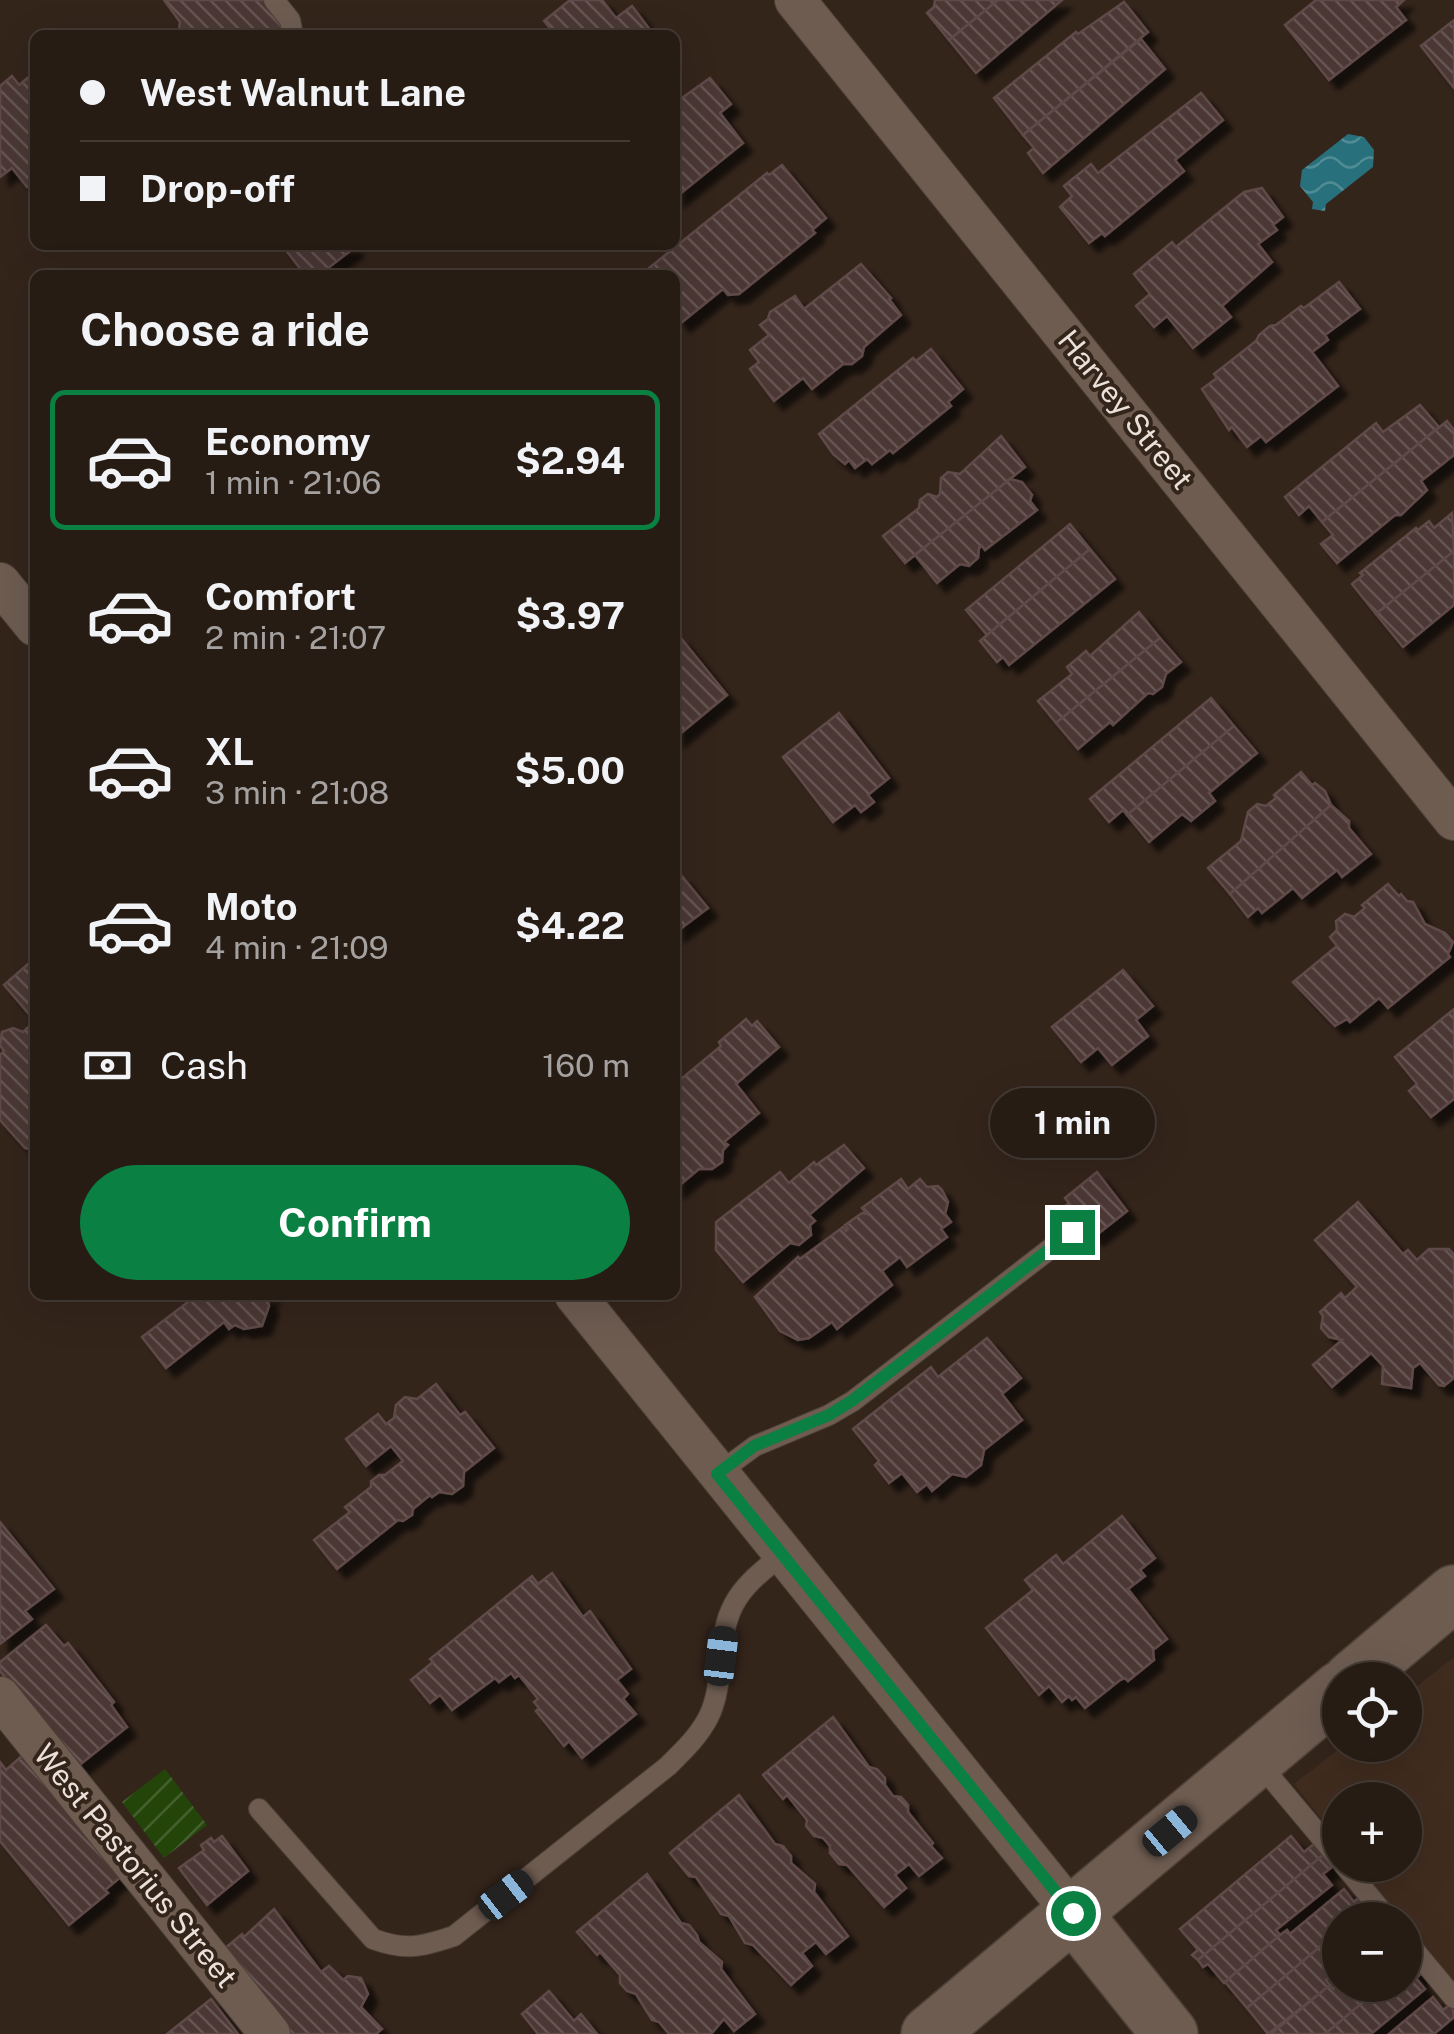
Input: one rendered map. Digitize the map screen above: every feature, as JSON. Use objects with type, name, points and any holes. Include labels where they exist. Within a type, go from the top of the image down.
[{"type":"main road","points":[[1372,1662],[1454,1593]]},
{"type":"main road","points":[[929,2034],[1322,1704]]},
{"type":"main road","points":[[1073,1913],[1170,2034]]},
{"type":"street","name":"Harvey Street","points":[[795,0],[1454,820]]},
{"type":"street","points":[[0,583],[30,620]]},
{"type":"street","points":[[579,1300],[1073,1913]]},
{"type":"street","name":"West Pastorius Street","points":[[0,1697],[270,2034]]},
{"type":"lane","points":[[274,0],[290,20],[292,30]]},
{"type":"lane","points":[[717,1474],[754,1446],[829,1415],[853,1400],[1072,1232]]},
{"type":"lane","points":[[259,1809],[374,1939],[397,1948],[424,1946],[454,1936],[600,1822],[694,1740],[710,1716],[724,1628],[732,1606],[745,1586],[782,1554]]},
{"type":"lane","points":[[1256,1760],[1322,1839]]},
{"type":"lane","points":[[1358,1882],[1375,1902]]},
{"type":"lane","points":[[1422,1959],[1454,1998]]},
{"type":"shaded area","points":[[1454,1657],[1454,1988],[1422,1948],[1422,1902],[1387,1902],[1371,1882],[1422,1882],[1422,1782],[1322,1782],[1322,1820],[1294,1784],[1322,1762],[1422,1762],[1422,1682]]},
{"type":"green space","points":[[165,1769],[207,1825],[164,1858],[122,1802]]},
{"type":"water","points":[[1348,134],[1364,137],[1374,150],[1373,167],[1326,204],[1325,211],[1312,209],[1313,202],[1300,186],[1302,170]]},
{"type":"building","points":[[164,0],[266,0],[283,30],[179,30],[180,22]]},
{"type":"building","points":[[570,0],[602,0],[616,18],[632,6],[650,30],[552,30],[544,21]]},
{"type":"building","points":[[935,0],[998,0],[949,40],[927,13]]},
{"type":"building","points":[[998,0],[1062,0],[976,73],[949,40]]},
{"type":"building","points":[[1316,0],[1404,0],[1396,7],[1406,20],[1329,80],[1285,25]]},
{"type":"building","points":[[1124,2],[1148,32],[1023,135],[994,98],[1076,32]]},
{"type":"building","points":[[1454,20],[1454,88],[1421,46]]},
{"type":"building","points":[[1141,39],[1165,69],[1043,173],[1028,153],[1034,148],[1023,135]]},
{"type":"building","points":[[12,76],[19,85],[30,76],[27,187],[12,168],[0,177],[0,86]]},
{"type":"building","points":[[710,78],[731,104],[720,113],[743,143],[680,194],[680,99]]},
{"type":"building","points":[[1201,93],[1223,120],[1175,160],[1184,171],[1105,236],[1102,233],[1089,243],[1060,207],[1072,196],[1064,186],[1091,164],[1098,173]]},
{"type":"building","points":[[782,165],[826,218],[812,230],[815,233],[739,294],[728,295],[723,289],[681,323],[680,270],[647,270],[672,250],[680,250],[680,243]]},
{"type":"building","points":[[1262,188],[1283,217],[1273,225],[1277,230],[1258,244],[1272,262],[1222,306],[1231,317],[1193,348],[1167,316],[1154,327],[1136,306],[1150,294],[1134,274],[1172,242],[1176,247],[1244,192]]},
{"type":"building","points":[[286,250],[351,250],[325,270],[301,270]]},
{"type":"building","points":[[861,264],[901,315],[864,347],[862,356],[852,364],[843,364],[812,389],[803,378],[774,401],[750,369],[759,362],[750,350],[769,335],[760,325],[770,312],[795,296],[804,309]]},
{"type":"building","points":[[1339,282],[1360,309],[1325,335],[1328,340],[1312,352],[1338,386],[1266,442],[1261,436],[1247,447],[1232,427],[1229,430],[1202,389],[1270,326],[1301,306],[1304,308]]},
{"type":"building","points":[[931,349],[963,389],[948,402],[951,406],[893,453],[890,450],[872,464],[867,459],[855,468],[849,460],[845,464],[833,454],[819,434],[913,358],[916,361]]},
{"type":"building","points":[[1420,405],[1439,427],[1322,522],[1309,506],[1299,515],[1285,497],[1376,423],[1383,432]]},
{"type":"building","points":[[1447,421],[1454,430],[1454,455],[1421,481],[1427,490],[1401,515],[1395,515],[1337,563],[1321,544],[1333,535],[1322,522]]},
{"type":"building","points":[[1001,436],[1025,467],[905,563],[883,536],[919,508],[920,500],[928,494],[937,497],[941,478],[948,472],[960,474]]},
{"type":"building","points":[[1010,479],[1022,482],[1037,510],[985,550],[979,548],[978,558],[969,566],[960,564],[937,583],[915,555]]},
{"type":"building","points":[[1452,513],[1454,551],[1376,614],[1352,584],[1363,575],[1360,573],[1416,528],[1429,521],[1434,528]]},
{"type":"building","points":[[1070,524],[1090,549],[987,635],[966,610]]},
{"type":"building","points":[[1090,549],[1115,579],[1009,665],[1003,657],[997,662],[980,641]]},
{"type":"building","points":[[1454,551],[1454,605],[1403,647],[1376,614]]},
{"type":"building","points":[[1139,612],[1160,638],[1056,723],[1038,701],[1072,674],[1067,667],[1086,651],[1090,656]]},
{"type":"building","points":[[680,637],[727,695],[680,734]]},
{"type":"building","points":[[1160,638],[1181,662],[1166,674],[1162,687],[1148,693],[1113,725],[1110,722],[1078,749],[1056,723]]},
{"type":"building","points":[[1211,698],[1234,726],[1127,815],[1123,810],[1109,822],[1090,799]]},
{"type":"building","points":[[839,713],[889,778],[868,795],[874,802],[861,812],[855,805],[833,822],[783,757]]},
{"type":"building","points":[[1234,726],[1257,753],[1209,793],[1215,801],[1191,821],[1182,814],[1149,842],[1127,815]]},
{"type":"building","points":[[1301,772],[1312,785],[1315,783],[1325,791],[1331,805],[1230,894],[1208,868],[1241,841],[1248,812],[1257,804],[1266,806]]},
{"type":"building","points":[[1331,805],[1349,821],[1349,828],[1371,854],[1342,877],[1337,870],[1302,898],[1293,888],[1262,913],[1258,908],[1248,917],[1230,894]]},
{"type":"building","points":[[680,876],[708,908],[680,929]]},
{"type":"building","points":[[1388,884],[1399,896],[1413,902],[1425,924],[1445,933],[1453,942],[1450,957],[1388,1008],[1379,998],[1350,1022],[1347,1019],[1335,1026],[1293,982],[1337,946],[1330,937],[1337,930],[1336,921],[1345,914],[1354,917],[1365,908],[1362,905]]},
{"type":"building","points":[[30,962],[30,1015],[4,985]]},
{"type":"building","points":[[1123,970],[1153,1006],[1136,1020],[1148,1036],[1112,1065],[1098,1048],[1081,1062],[1052,1027]]},
{"type":"building","points":[[1454,1009],[1454,1099],[1431,1117],[1409,1091],[1417,1084],[1395,1057]]},
{"type":"building","points":[[746,1019],[752,1026],[757,1021],[779,1047],[736,1084],[759,1113],[724,1142],[728,1145],[723,1150],[722,1162],[712,1169],[699,1169],[680,1185],[680,1080],[721,1046],[719,1042]]},
{"type":"building","points":[[30,1026],[30,1150],[0,1120],[2,1032],[13,1028],[23,1032]]},
{"type":"building","points":[[844,1145],[864,1168],[809,1215],[815,1221],[810,1225],[811,1235],[799,1245],[790,1243],[743,1282],[716,1250],[716,1222],[780,1172],[789,1183],[814,1162],[816,1165]]},
{"type":"building","points":[[1097,1172],[1127,1211],[1094,1237],[1088,1230],[1083,1234],[1063,1208],[1069,1203],[1065,1198]]},
{"type":"building","points":[[901,1179],[908,1189],[920,1179],[927,1187],[938,1186],[942,1190],[948,1202],[945,1214],[951,1222],[941,1229],[947,1237],[907,1267],[900,1257],[882,1271],[892,1285],[837,1329],[832,1322],[809,1338],[798,1340],[780,1331],[755,1297],[798,1257],[843,1227],[846,1231],[845,1225],[862,1213],[867,1214],[862,1208]]},
{"type":"building","points":[[1358,1202],[1403,1254],[1408,1250],[1417,1260],[1429,1249],[1449,1249],[1454,1255],[1454,1378],[1444,1386],[1420,1363],[1413,1368],[1411,1388],[1382,1384],[1383,1366],[1371,1353],[1332,1387],[1313,1365],[1342,1340],[1329,1337],[1321,1328],[1320,1312],[1341,1293],[1345,1298],[1357,1287],[1315,1240]]},
{"type":"building","points":[[268,1300],[269,1306],[262,1326],[244,1329],[235,1325],[229,1329],[224,1322],[166,1368],[142,1337],[188,1302]]},
{"type":"building","points":[[987,1338],[1021,1378],[1002,1394],[1022,1420],[984,1450],[981,1465],[966,1477],[952,1474],[932,1491],[927,1484],[917,1492],[902,1473],[889,1483],[875,1465],[879,1461],[853,1429],[931,1367],[938,1377]]},
{"type":"building","points":[[436,1384],[460,1415],[465,1412],[494,1448],[464,1472],[463,1486],[452,1494],[430,1495],[413,1509],[412,1515],[398,1520],[337,1569],[314,1540],[350,1512],[345,1507],[371,1487],[371,1481],[403,1461],[391,1446],[366,1466],[346,1439],[378,1414],[386,1424],[394,1418],[396,1405],[405,1397],[417,1399]]},
{"type":"building","points":[[1122,1516],[1155,1558],[1140,1570],[1145,1576],[1128,1589],[1167,1639],[1153,1650],[1154,1660],[1085,1708],[1076,1697],[1072,1700],[1069,1696],[1062,1702],[1049,1686],[1039,1695],[986,1628],[1033,1590],[1025,1580],[1056,1555],[1063,1564]]},
{"type":"building","points":[[0,1522],[54,1589],[25,1611],[32,1619],[0,1644]]},
{"type":"building","points":[[552,1573],[583,1617],[590,1611],[631,1669],[617,1680],[628,1694],[623,1699],[636,1714],[582,1758],[569,1741],[564,1746],[536,1711],[539,1708],[534,1702],[538,1699],[519,1675],[515,1678],[511,1673],[499,1682],[495,1678],[452,1710],[440,1695],[430,1703],[411,1680],[433,1662],[430,1659],[532,1576],[538,1584]]},
{"type":"building","points":[[46,1625],[64,1646],[68,1643],[114,1702],[111,1705],[127,1727],[77,1767],[0,1671],[0,1662]]},
{"type":"building","points":[[833,1717],[869,1767],[885,1778],[893,1796],[901,1797],[908,1805],[908,1812],[942,1858],[919,1876],[909,1864],[895,1875],[906,1888],[884,1907],[847,1865],[839,1864],[823,1838],[814,1836],[787,1795],[783,1799],[763,1775]]},
{"type":"building","points":[[24,1754],[123,1875],[105,1890],[108,1893],[69,1925],[0,1841],[0,1762],[6,1770]]},
{"type":"building","points":[[739,1795],[775,1844],[783,1846],[791,1856],[791,1863],[815,1884],[814,1892],[848,1936],[826,1954],[816,1942],[802,1953],[812,1966],[791,1985],[753,1945],[745,1943],[729,1916],[721,1914],[696,1877],[689,1876],[670,1853]]},
{"type":"building","points":[[222,1836],[248,1871],[207,1905],[179,1868],[204,1850],[201,1845]]},
{"type":"building","points":[[1291,1836],[1304,1852],[1314,1844],[1322,1854],[1198,1960],[1192,1955],[1198,1950],[1180,1929]]},
{"type":"building","points":[[1322,1856],[1322,1882],[1332,1885],[1276,1930],[1280,1935],[1224,1983],[1208,1964],[1203,1967],[1198,1960]]},
{"type":"building","points":[[647,1874],[681,1923],[689,1925],[699,1942],[722,1962],[721,1969],[755,2014],[734,2031],[724,2019],[711,2034],[669,2034],[652,2020],[636,1994],[620,1983],[620,1975],[600,1952],[597,1955],[577,1932]]},
{"type":"building","points":[[1344,1889],[1354,1902],[1328,1902]]},
{"type":"building","points":[[1364,1893],[1371,1902],[1354,1902]]},
{"type":"building","points":[[1322,1907],[1322,1945],[1247,2008],[1225,1982],[1280,1935],[1287,1930],[1290,1934]]},
{"type":"building","points":[[274,1909],[321,1972],[329,1966],[343,1980],[348,1976],[361,1978],[368,1994],[361,2007],[382,2029],[376,2034],[291,2034],[223,1950],[242,1934],[244,1937]]},
{"type":"building","points":[[1322,1945],[1322,1991],[1268,2034],[1247,2008]]},
{"type":"building","points":[[549,1991],[574,2021],[581,2014],[597,2034],[538,2034],[522,2014]]},
{"type":"building","points":[[1322,1992],[1322,2002],[1363,2002],[1325,2034],[1271,2034]]},
{"type":"building","points":[[1433,1997],[1443,2010],[1452,2003],[1454,2017],[1434,2034],[1389,2034]]},
{"type":"building","points":[[211,1999],[238,2034],[167,2034]]},
{"type":"building","points":[[1363,2002],[1409,2002],[1371,2034],[1325,2034]]},
{"type":"route","points":[[1072,1232],[853,1400],[829,1415],[754,1446],[717,1474],[1073,1913]]}]
